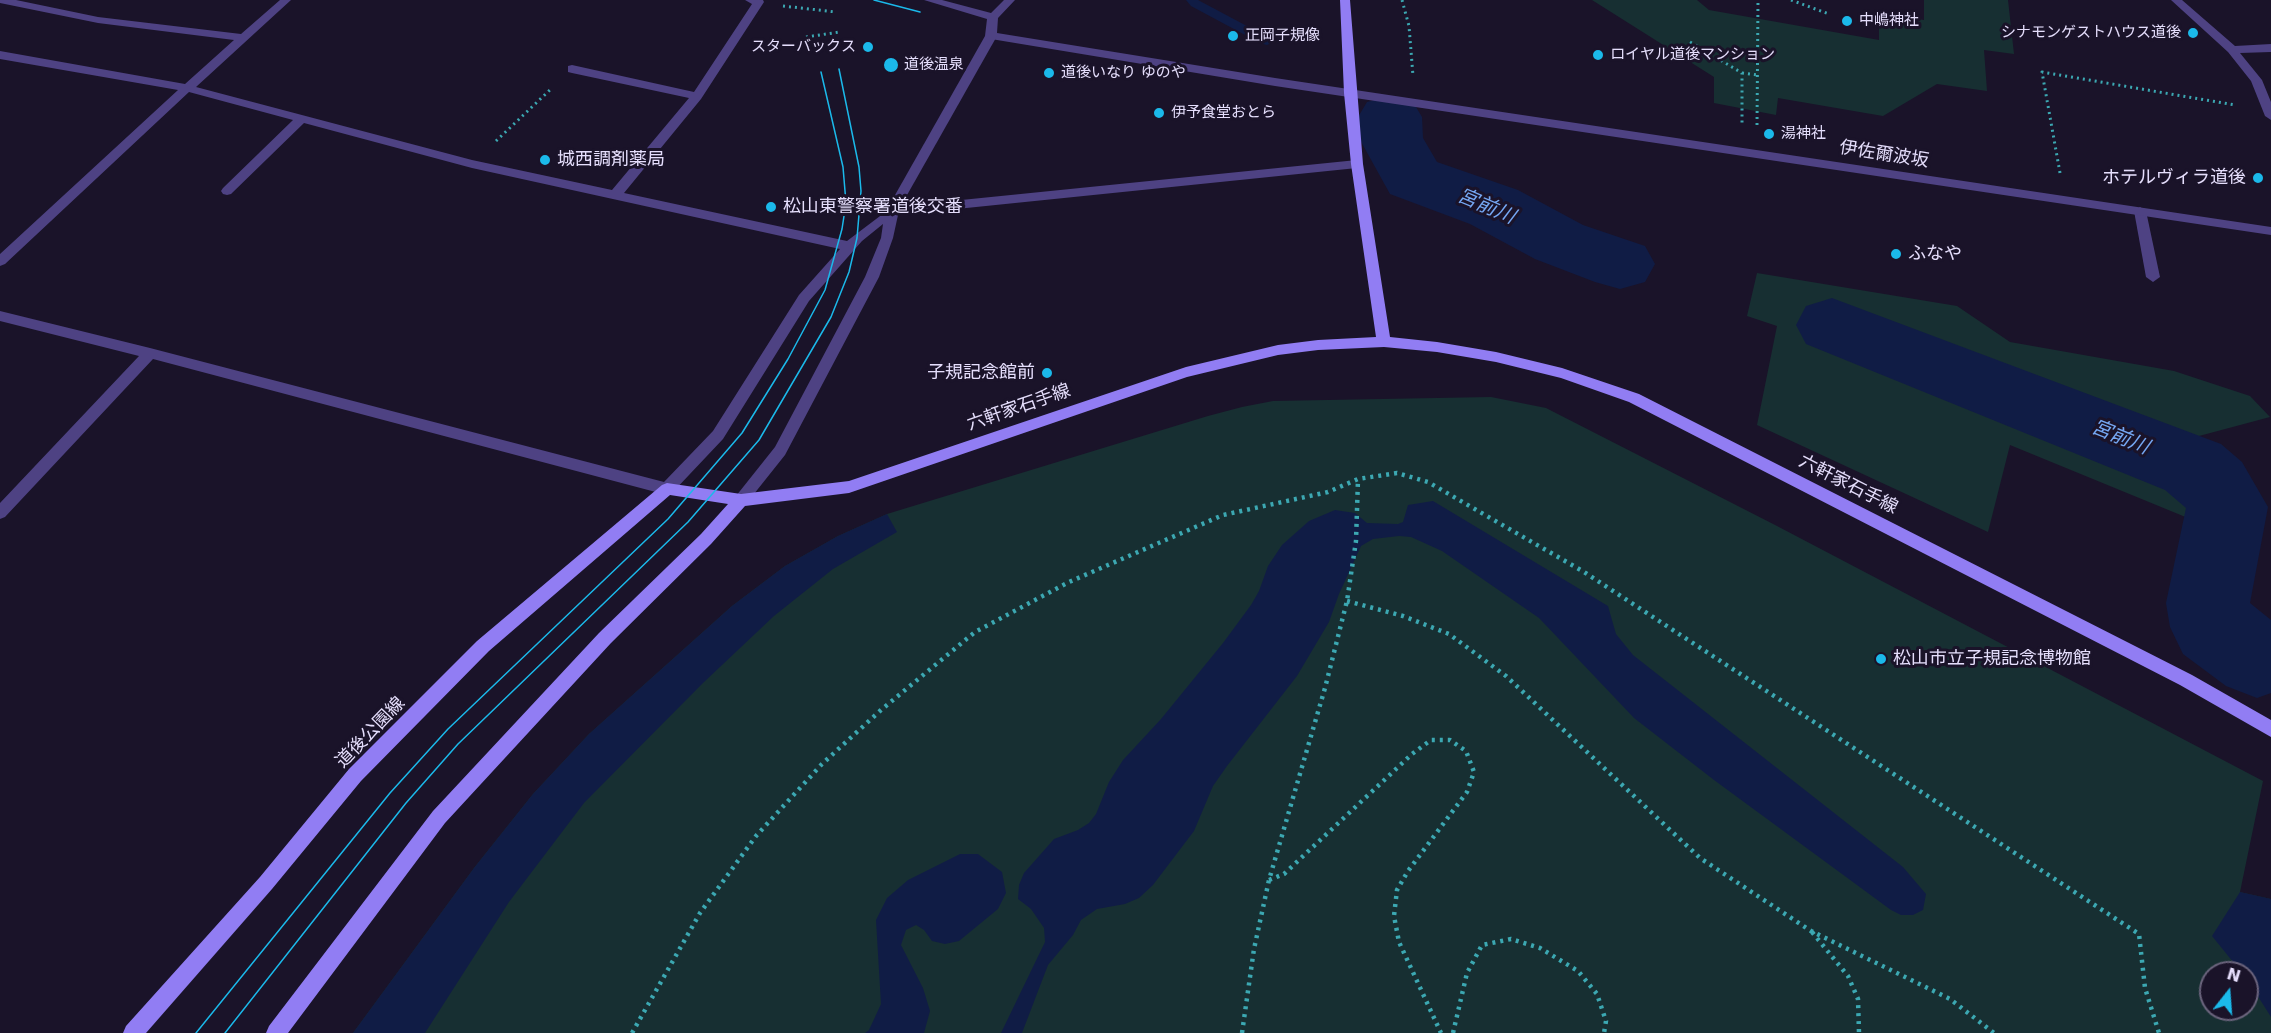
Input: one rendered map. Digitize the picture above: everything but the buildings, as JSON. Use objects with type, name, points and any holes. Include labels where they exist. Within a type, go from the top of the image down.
[{"type":"main road","points":[[1346,0],[1350,93],[1357,164],[1384,342]]},
{"type":"main road","name":"六軒家石手線","points":[[667,489],[741,500],[849,487],[1206,367],[1278,350],[1318,345],[1384,342],[1437,347],[1496,357],[1562,373],[1634,398],[2186,680],[2271,729]]},
{"type":"main road","name":"道後公園線","points":[[133,1033],[266,883],[355,775],[483,646],[667,489]]},
{"type":"main road","points":[[276,1033],[438,818],[605,638],[741,500]]},
{"type":"street","points":[[0,0],[98,20],[243,38]]},
{"type":"street","points":[[0,261],[286,0]]},
{"type":"street","points":[[929,0],[993,17]]},
{"type":"street","points":[[741,500],[780,451],[872,277],[887,238],[892,211],[991,36],[993,17],[1010,0]]},
{"type":"street","points":[[2176,0],[2232,51],[2256,80],[2270,113]]},
{"type":"street","points":[[615,195],[697,96],[755,1]]},
{"type":"street","name":"伊佐爾波坂","points":[[991,36],[1412,103],[2271,231]]},
{"type":"street","points":[[2232,51],[2271,48]]},
{"type":"street","points":[[0,55],[187,88],[472,164],[849,246]]},
{"type":"street","points":[[572,69],[697,96]]},
{"type":"street","points":[[226,190],[302,118]]},
{"type":"street","points":[[0,316],[150,353],[667,489],[718,435],[804,298],[849,246],[892,211],[1357,164]]},
{"type":"street","points":[[2140,211],[2153,277]]},
{"type":"street","points":[[0,513],[150,353]]},
{"type":"path","points":[[1402,0],[1409,26],[1414,64],[1412,103]]},
{"type":"path","points":[[1757,136],[1758,0]]},
{"type":"path","points":[[1791,0],[1829,14]]},
{"type":"path","points":[[755,1],[836,12]]},
{"type":"path","points":[[806,37],[840,32]]},
{"type":"path","points":[[1690,42],[1742,73],[1757,75]]},
{"type":"path","points":[[472,164],[572,69]]},
{"type":"path","points":[[2065,200],[2042,72],[2270,113]]},
{"type":"path","points":[[1741,152],[1742,73]]},
{"type":"path","points":[[632,1033],[700,913],[756,836],[822,764],[881,710],[975,632],[1070,582],[1223,515],[1328,492],[1358,479],[1397,473],[1428,482],[1584,572],[2139,934],[2145,988],[2159,1033]]},
{"type":"path","points":[[1242,1033],[1254,949],[1269,879],[1325,688],[1347,601],[1356,542],[1358,479]]},
{"type":"path","points":[[1347,601],[1403,616],[1449,634],[1506,676],[1700,858],[1811,931],[1950,999],[1994,1033]]},
{"type":"path","points":[[1269,879],[1284,874],[1431,740],[1450,740],[1466,752],[1474,772],[1467,792],[1408,871],[1398,890],[1394,916],[1399,942],[1441,1033]]},
{"type":"path","points":[[1811,931],[1848,976],[1858,999],[1859,1033]]},
{"type":"path","points":[[1453,1033],[1467,973],[1482,945],[1511,939],[1540,948],[1578,971],[1597,994],[1606,1022],[1604,1033]]},
{"type":"green space","points":[[1592,0],[1697,0],[1709,10],[1879,40],[1879,13],[1924,20],[1924,0],[2008,0],[2014,54],[1984,50],[1987,91],[1937,84],[1883,116],[1778,98],[1776,115],[1714,103],[1714,77]]},
{"type":"green space","points":[[1757,273],[1957,306],[2010,342],[2174,371],[2250,396],[2270,417],[2199,436],[2205,525],[2010,445],[1988,532],[1757,425],[1777,326],[1747,316]]},
{"type":"green space","points":[[1491,397],[1546,408],[1777,526],[2263,781],[2240,892],[2271,899],[2271,1033],[353,1033],[474,868],[533,794],[589,734],[732,606],[785,566],[838,536],[887,514],[1242,407],[1273,401]]},
{"type":"water","points":[[1186,0],[1198,0],[1275,41],[1267,45],[1260,43],[1191,6]]},
{"type":"water","points":[[1433,501],[1608,606],[1616,634],[1633,655],[1903,867],[1926,894],[1923,910],[1913,915],[1901,915],[1891,910],[1714,780],[1634,718],[1539,618],[1442,551],[1411,537],[1373,539],[1361,546],[1329,622],[1297,676],[1213,786],[1194,831],[1153,885],[1139,898],[1125,904],[1097,909],[1081,920],[1073,935],[1048,965],[1022,1033],[1001,1033],[1045,942],[1044,928],[1031,909],[1018,899],[1019,885],[1024,873],[1054,839],[1089,823],[1096,814],[1109,782],[1123,760],[1161,719],[1251,605],[1268,566],[1282,545],[1309,521],[1335,510],[1355,513],[1367,523],[1398,524],[1403,522],[1408,505]]},
{"type":"water","points":[[887,514],[897,532],[833,569],[774,616],[703,683],[584,803],[509,902],[425,1033],[353,1033],[474,868],[533,794],[589,734],[732,606],[785,566],[838,536]]},
{"type":"water","points":[[960,854],[978,854],[1002,872],[1006,893],[998,909],[959,941],[945,944],[932,941],[924,930],[916,925],[906,930],[901,945],[923,988],[930,1011],[924,1033],[865,1033],[869,1030],[881,1004],[876,920],[887,898],[908,880]]},
{"type":"water","points":[[2240,892],[2271,899],[2271,1017],[2259,998],[2259,961],[2232,961],[2212,936]]},
{"type":"waterway","name":"宮前川","points":[[1390,117],[1391,138],[1413,178],[1494,207],[1559,242],[1620,264]]},
{"type":"waterway","name":"宮前川","points":[[1832,325],[2193,467],[2214,485],[2228,507],[2208,603],[2213,627],[2257,659]]},
{"type":"tram line","points":[[874,0],[920,12]]},
{"type":"tram line","points":[[225,1033],[406,803],[458,744],[688,522],[759,440],[831,317],[849,272],[857,238],[861,191],[859,167],[839,69]]},
{"type":"tram line","points":[[196,1033],[390,793],[448,729],[668,519],[742,433],[788,359],[825,290],[842,229],[846,203],[843,167],[821,72]]},
{"type":"place","name":"中嶋神社","points":[[1847,21]]},
{"type":"place","name":"シナモンゲストハウス道後","points":[[2193,33]]},
{"type":"place","name":"正岡子規像","points":[[1233,36]]},
{"type":"place","name":"スターバックス","points":[[868,47]]},
{"type":"place","name":"ロイヤル道後マンション","points":[[1598,55]]},
{"type":"place","name":"道後温泉","points":[[891,65]]},
{"type":"place","name":"道後いなり ゆのや","points":[[1049,73]]},
{"type":"place","name":"伊予食堂おとら","points":[[1159,113]]},
{"type":"place","name":"湯神社","points":[[1769,134]]},
{"type":"place","name":"城西調剤薬局","points":[[545,160]]},
{"type":"place","name":"ホテルヴィラ道後","points":[[2258,178]]},
{"type":"place","name":"松山東警察署道後交番","points":[[771,207]]},
{"type":"place","name":"ふなや","points":[[1896,254]]},
{"type":"place","name":"子規記念館前","points":[[1047,373]]},
{"type":"place","name":"松山市立子規記念博物館","points":[[1881,659]]}]
